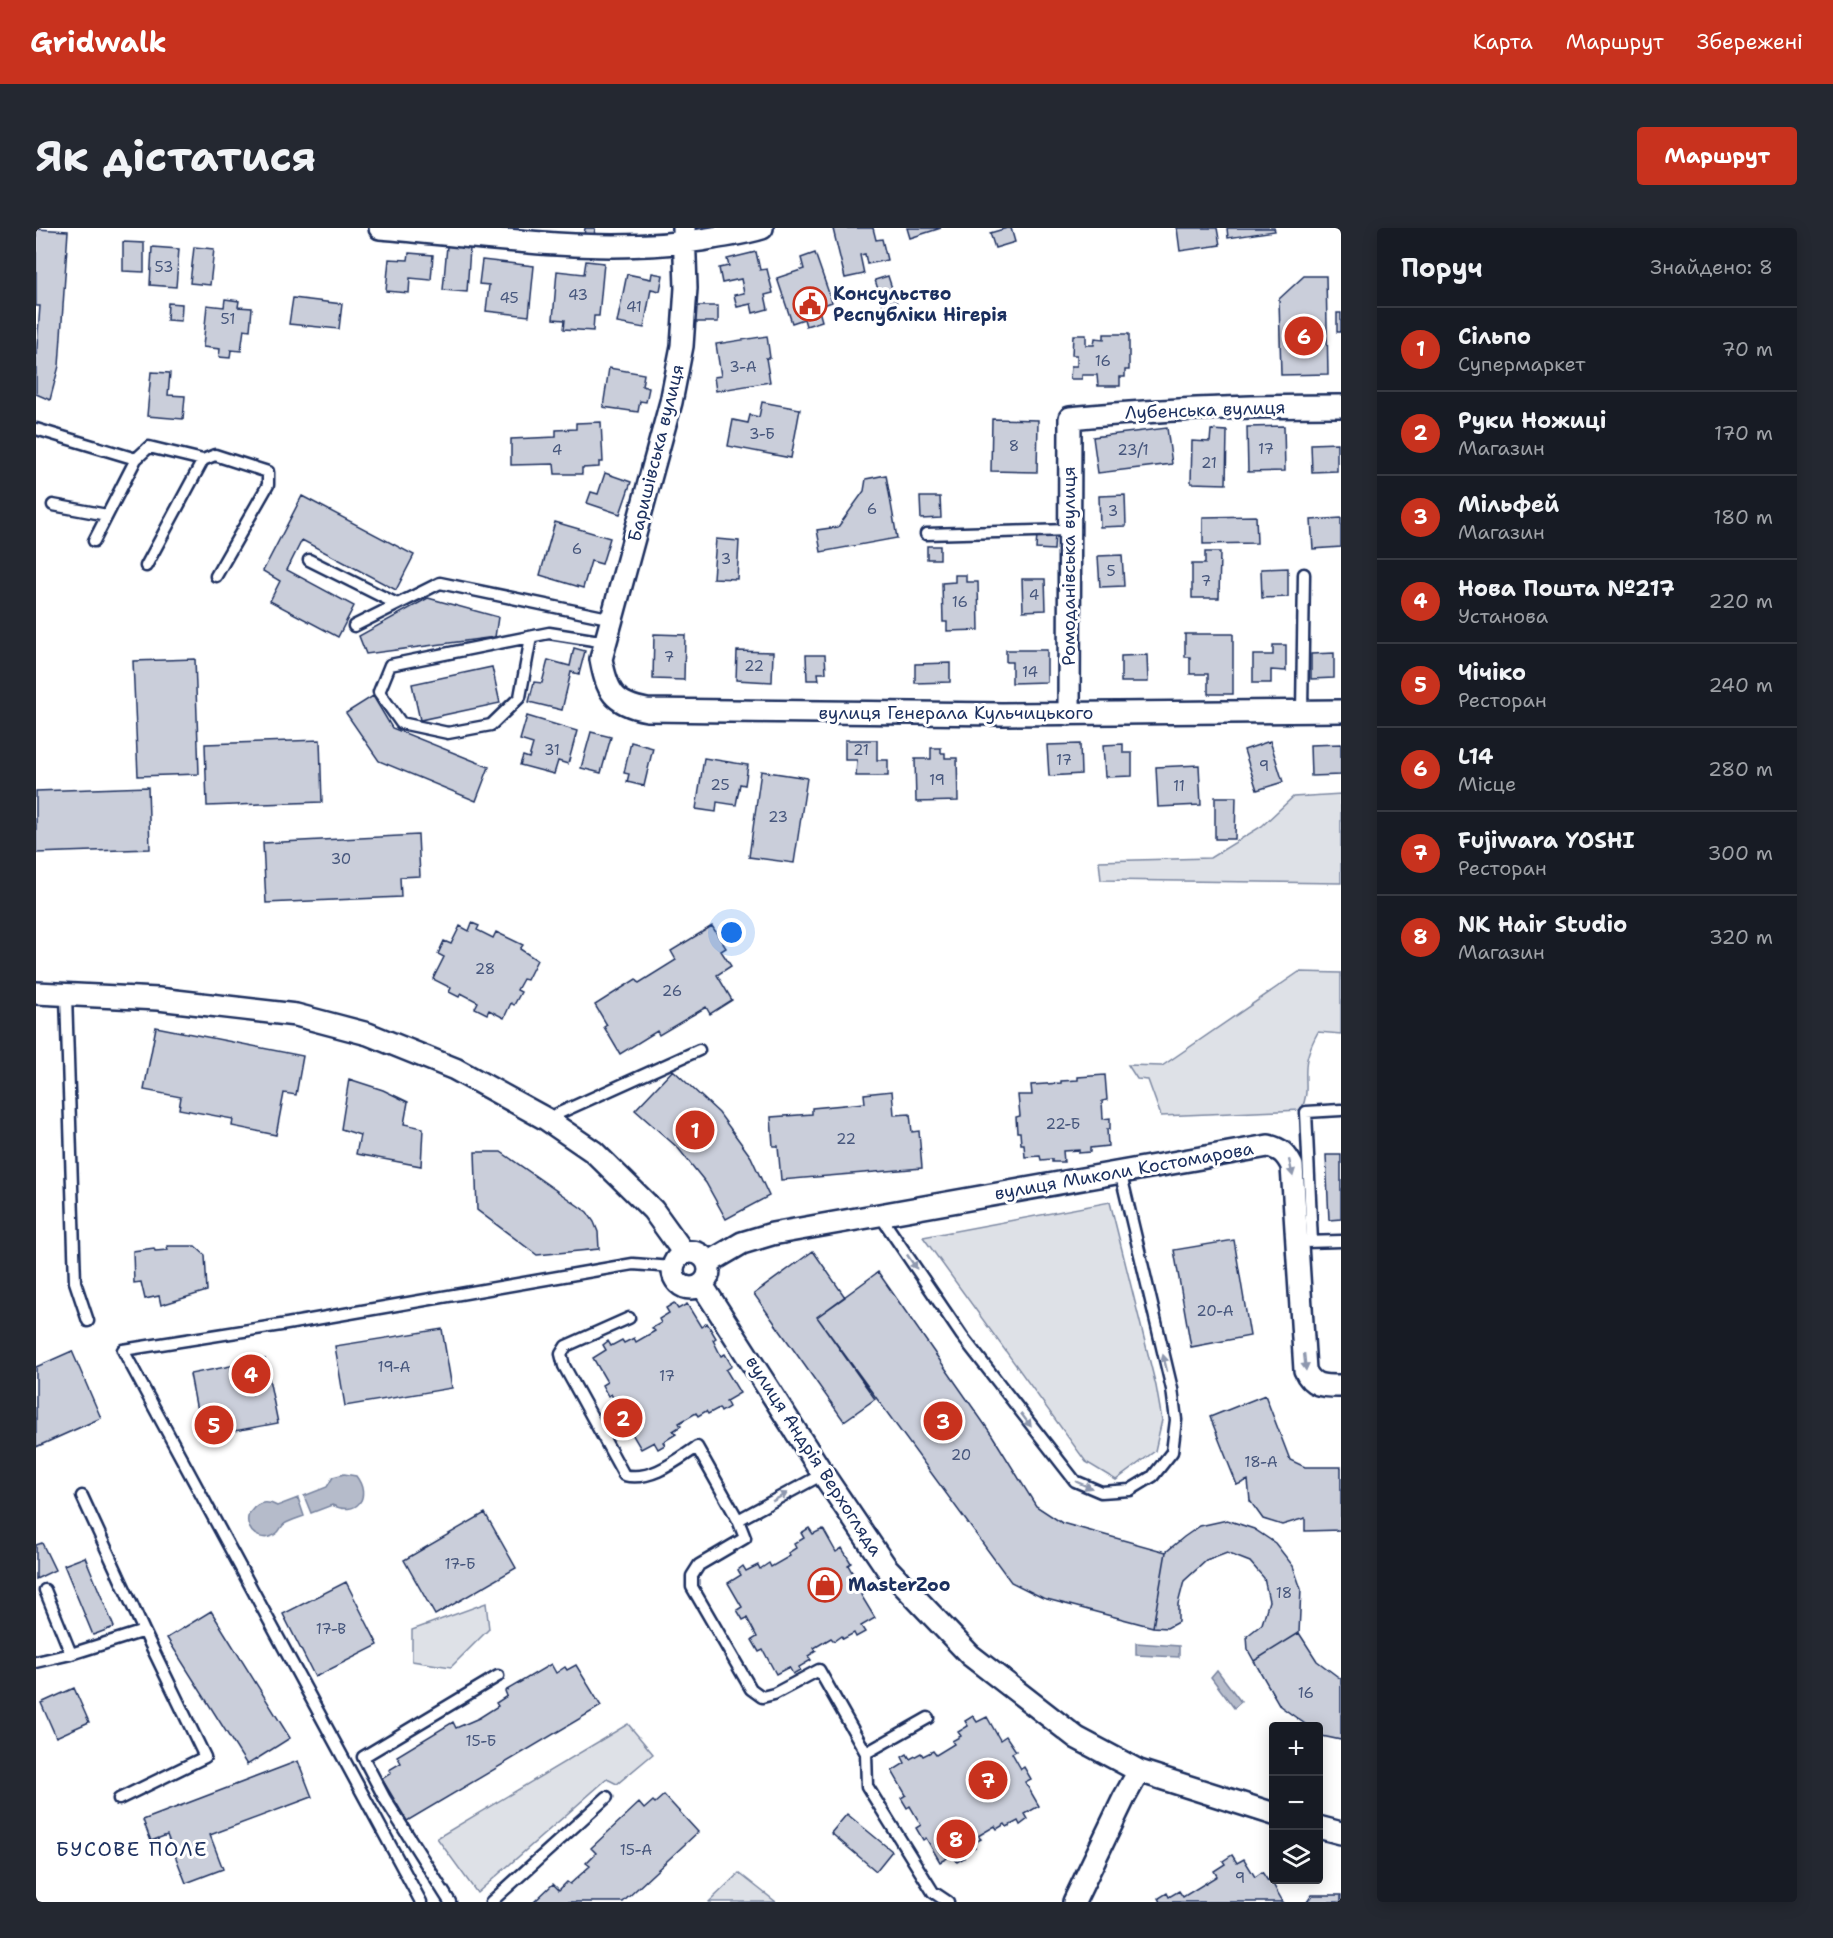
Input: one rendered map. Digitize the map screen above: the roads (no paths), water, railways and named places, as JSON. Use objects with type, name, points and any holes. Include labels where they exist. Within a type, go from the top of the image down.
[{"type":"street","points":[[380,228],[569,244],[628,246],[684,236],[762,228]]},
{"type":"street","name":"Баришівська вулиця","points":[[604,650],[671,402],[682,346],[686,288],[684,236]]},
{"type":"street","name":"Лубенська вулиця","points":[[1070,418],[1219,406],[1341,406]]},
{"type":"street","name":"Ромоданівська вулиця","points":[[1069,714],[1070,418]]},
{"type":"street","name":"вулиця Генерала Кульчицького","points":[[604,650],[605,682],[614,695],[630,707],[647,710],[1069,714],[1341,711]]},
{"type":"street","points":[[36,993],[158,999],[296,1015],[368,1034],[455,1069],[546,1119],[594,1152],[653,1210],[679,1260],[675,1279],[684,1287],[702,1285],[709,1275],[706,1258],[695,1252],[679,1260]]},
{"type":"street","name":"вулиця Миколи Костомарова","points":[[708,1263],[742,1243],[772,1233],[1268,1146],[1280,1149],[1288,1156],[1292,1166],[1305,1242],[1305,1370],[1308,1378],[1316,1384],[1341,1386]]},
{"type":"street","name":"вулиця Андрія Верхогляда","points":[[702,1285],[823,1474],[886,1567],[970,1655],[1077,1738],[1139,1771],[1269,1812]]},
{"type":"street","points":[[1074,1902],[1139,1771]]},
{"type":"street","points":[[1091,1902],[1131,1800],[1139,1771]]},
{"type":"street","points":[[1323,1828],[1341,1833]]},
{"type":"lane","points":[[36,429],[136,459]]},
{"type":"lane","points":[[94,541],[136,459],[149,447],[203,460],[215,455],[268,472],[268,485],[216,576]]},
{"type":"lane","points":[[146,566],[203,460]]},
{"type":"lane","points":[[53,505],[107,515]]},
{"type":"lane","points":[[926,534],[1069,530]]},
{"type":"lane","points":[[309,560],[398,604]]},
{"type":"lane","points":[[1302,711],[1304,574]]},
{"type":"lane","points":[[354,626],[440,583],[613,619]]},
{"type":"lane","points":[[531,637],[520,697],[491,725],[448,733],[401,723],[378,692],[390,664],[549,633],[604,650]]},
{"type":"lane","points":[[66,995],[75,1282],[88,1321]]},
{"type":"lane","points":[[546,1119],[699,1050]]},
{"type":"lane","points":[[1341,1110],[1306,1112],[1305,1242],[1341,1241]]},
{"type":"lane","points":[[879,1214],[962,1336],[1075,1481],[1101,1492],[1130,1490],[1153,1476],[1172,1452],[1176,1420],[1172,1389],[1120,1171]]},
{"type":"lane","points":[[421,1902],[123,1350],[633,1264],[679,1260]]},
{"type":"lane","points":[[629,1318],[566,1346],[561,1354],[564,1366],[624,1475],[635,1478],[646,1475],[675,1462],[697,1447],[738,1520],[745,1538],[699,1565],[692,1576],[692,1587],[751,1689],[762,1697],[774,1694],[819,1670],[866,1753],[867,1786],[933,1892],[948,1902]]},
{"type":"lane","points":[[738,1520],[823,1474]]},
{"type":"lane","points":[[82,1496],[205,1757],[119,1798]]},
{"type":"lane","points":[[45,1590],[71,1654]]},
{"type":"lane","points":[[36,1662],[71,1654],[144,1630]]},
{"type":"lane","points":[[450,1902],[385,1799],[363,1757],[498,1676]]},
{"type":"lane","points":[[866,1753],[928,1718]]},
{"type":"lane","points":[[491,1902],[607,1797]]},
{"type":"water","points":[[344,1474],[356,1476],[361,1484],[363,1491],[359,1503],[349,1508],[332,1505],[311,1513],[304,1496],[327,1487],[333,1477]]},
{"type":"water","points":[[298,1498],[304,1516],[284,1524],[273,1536],[259,1537],[252,1532],[248,1519],[255,1507],[264,1503],[277,1506]]},
{"type":"water","points":[[1136,1643],[1179,1646],[1179,1657],[1136,1655]]},
{"type":"water","points":[[1217,1670],[1241,1702],[1234,1708],[1211,1677]]},
{"type":"place","name":"Консульство Республіки Нігерія","points":[[810,304]]},
{"type":"place","name":"L14","points":[[1304,336]]},
{"type":"place","name":"Сільпо","points":[[695,1130]]},
{"type":"place","name":"Нова Пошта №217","points":[[251,1374]]},
{"type":"place","name":"Руки Ножиці","points":[[623,1418]]},
{"type":"place","name":"Мільфей","points":[[943,1421]]},
{"type":"place","name":"Чічіко","points":[[214,1425]]},
{"type":"place","name":"MasterZoo","points":[[825,1585]]},
{"type":"place","name":"Fujiwara YOSHI","points":[[988,1780]]},
{"type":"place","name":"NK Hair Studio","points":[[956,1839]]},
{"type":"district","name":"БУСОВЕ ПОЛЕ","points":[[132,1849]]}]
